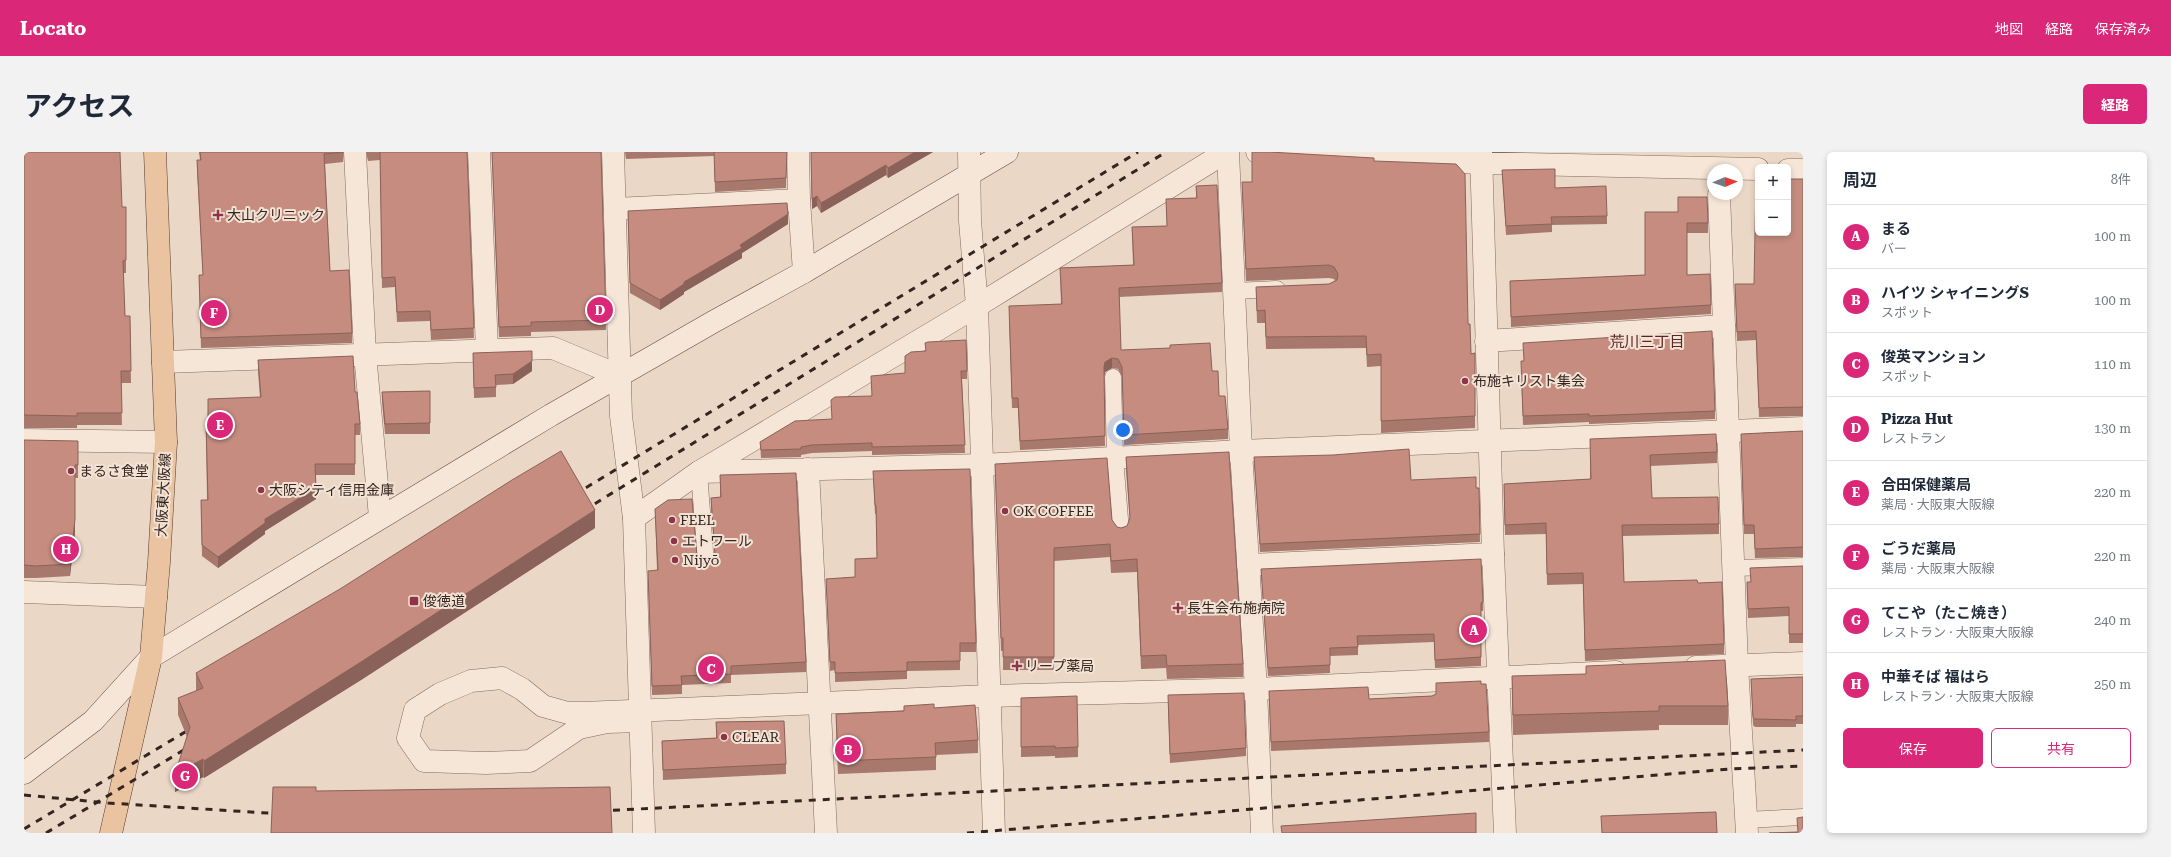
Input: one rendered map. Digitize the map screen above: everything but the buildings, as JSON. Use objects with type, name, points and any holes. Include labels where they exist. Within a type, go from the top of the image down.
[{"type":"main road","name":"大阪東大阪線","points":[[111,833],[151,657],[156,597],[166,442],[155,152]]},
{"type":"street","points":[[356,152],[365,354],[380,517]]},
{"type":"street","points":[[479,152],[487,350]]},
{"type":"street","points":[[613,152],[621,416],[634,518],[644,833]]},
{"type":"street","points":[[798,152],[799,200],[804,272]]},
{"type":"street","points":[[969,152],[970,221],[977,306],[994,833]]},
{"type":"street","points":[[24,773],[94,721],[151,657],[380,517],[551,415],[713,322],[804,272],[1007,152]]},
{"type":"street","points":[[634,518],[699,472],[977,306],[1227,152],[1241,451],[1256,688],[1262,833]]},
{"type":"street","points":[[1257,152],[1480,157],[1707,168]]},
{"type":"street","points":[[1480,157],[1493,554],[1500,678],[1505,833]]},
{"type":"street","points":[[1743,169],[1755,169]]},
{"type":"street","points":[[1791,170],[1803,170]]},
{"type":"street","points":[[615,209],[799,200]]},
{"type":"street","points":[[1719,200],[1737,665],[1746,826]]},
{"type":"street","points":[[1486,341],[1724,326]]},
{"type":"street","points":[[163,362],[553,348],[620,376]]},
{"type":"street","points":[[699,472],[982,464],[1241,451],[1803,428]]},
{"type":"street","points":[[24,440],[166,442]]},
{"type":"street","points":[[808,469],[826,833]]},
{"type":"street","points":[[1248,564],[1493,554]]},
{"type":"street","points":[[24,592],[156,597]]},
{"type":"street","points":[[1674,669],[1803,663]]},
{"type":"street","points":[[640,715],[579,728],[530,762],[472,763],[424,761],[408,738],[415,710],[440,694],[471,681],[502,678],[522,689],[543,706],[568,713],[640,715],[819,702],[1256,688],[1634,671]]},
{"type":"lane","points":[[1234,291],[1290,289]]},
{"type":"lane","points":[[1112,377],[1115,458],[1121,531]]},
{"type":"lane","points":[[699,472],[706,564]]},
{"type":"lane","points":[[1733,568],[1803,566]]},
{"type":"lane","points":[[1746,826],[1803,816]]},
{"type":"railway","points":[[574,495],[1138,152]]},
{"type":"railway","points":[[583,511],[1166,152]]},
{"type":"railway","points":[[24,829],[195,726]]},
{"type":"railway","points":[[46,833],[192,745]]},
{"type":"railway","points":[[599,811],[1803,750]]},
{"type":"railway","points":[[967,833],[1729,769],[1803,766]]},
{"type":"railway","points":[[24,795],[108,803],[283,814]]},
{"type":"place","name":"大山クリニック","points":[[218,215]]},
{"type":"place","name":"Pizza Hut","points":[[600,310]]},
{"type":"place","name":"ごうだ薬局","points":[[214,313]]},
{"type":"place","name":"布施キリスト集会","points":[[1465,381]]},
{"type":"place","name":"合田保健薬局","points":[[220,425]]},
{"type":"place","name":"まるさ食堂","points":[[71,471]]},
{"type":"place","name":"大阪シティ信用金庫","points":[[261,490]]},
{"type":"place","name":"OK COFFEE","points":[[1005,511]]},
{"type":"place","name":"FEEL","points":[[672,520]]},
{"type":"place","name":"エトワール","points":[[674,541]]},
{"type":"place","name":"中華そば 福はら","points":[[66,549]]},
{"type":"place","name":"Nijyō","points":[[675,560]]},
{"type":"place","name":"俊徳道","points":[[414,601]]},
{"type":"place","name":"長生会布施病院","points":[[1178,608]]},
{"type":"place","name":"まる","points":[[1474,630]]},
{"type":"place","name":"リープ薬局","points":[[1017,666]]},
{"type":"place","name":"俊英マンション","points":[[711,669]]},
{"type":"place","name":"CLEAR","points":[[724,737]]},
{"type":"place","name":"ハイツ シャイニングS","points":[[848,750]]},
{"type":"place","name":"てこや（たこ焼き）","points":[[185,776]]},
{"type":"district","name":"荒川三丁目","points":[[1647,342]]}]
